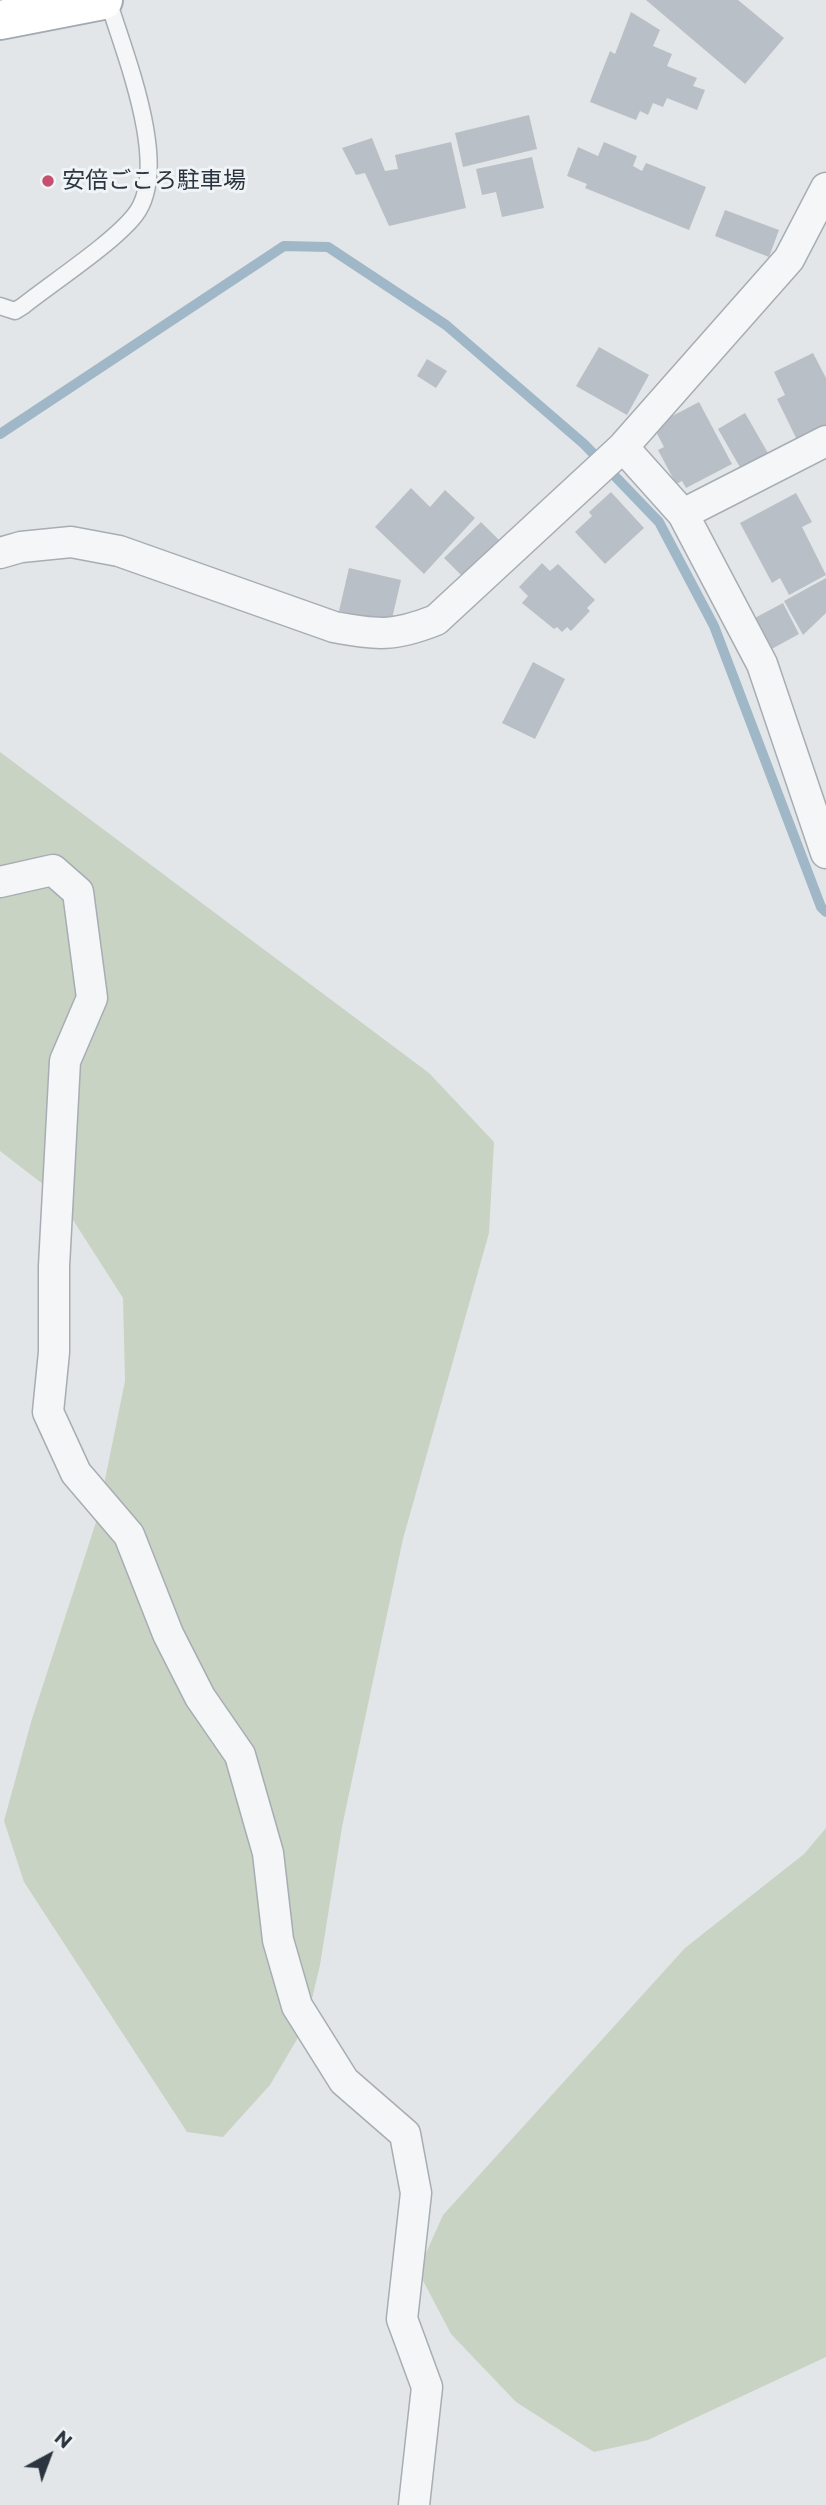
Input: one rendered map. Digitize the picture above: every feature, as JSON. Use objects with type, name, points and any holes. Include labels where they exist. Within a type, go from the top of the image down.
[{"type":"main road","points":[[0,20],[106,0]]},
{"type":"street","points":[[0,553],[21,547],[71,542],[119,551],[334,627],[371,633],[401,634],[436,620],[623,447],[789,259],[826,188]]},
{"type":"street","points":[[683,514],[826,441]]},
{"type":"street","points":[[623,447],[683,514],[762,664],[826,853]]},
{"type":"street","points":[[0,882],[53,870],[78,892],[92,998],[65,1061],[54,1266],[54,1352],[48,1412],[76,1473],[129,1535],[168,1634],[200,1697],[240,1755],[268,1853],[278,1940],[297,2006],[344,2081],[405,2134],[416,2193],[402,2319],[428,2387],[414,2505]]},
{"type":"lane","points":[[0,306],[15,311],[23,306],[119,230],[135,215],[145,197],[150,177],[150,156],[138,98],[106,0]]},
{"type":"green space","points":[[0,752],[429,1073],[494,1142],[489,1233],[403,1539],[342,1827],[320,1965],[306,2024],[270,2085],[223,2137],[187,2132],[24,1882],[4,1821],[31,1722],[97,1519],[125,1381],[123,1298],[57,1195],[0,1151]]},
{"type":"green space","points":[[826,1828],[826,2357],[648,2440],[594,2452],[516,2402],[451,2334],[418,2271],[443,2215],[685,1948],[804,1854]]},
{"type":"building","points":[[646,0],[738,0],[784,38],[745,84]]},
{"type":"building","points":[[631,12],[660,30],[653,46],[672,54],[667,66],[697,78],[693,86],[705,90],[697,110],[667,98],[663,107],[653,103],[648,115],[640,111],[636,120],[590,102],[610,51],[615,54]]},
{"type":"building","points":[[529,115],[537,149],[463,167],[455,133]]},
{"type":"building","points":[[372,138],[385,171],[398,169],[395,155],[451,142],[466,208],[389,226],[365,173],[356,175],[342,148]]},
{"type":"building","points":[[604,142],[637,156],[633,166],[642,171],[646,163],[706,187],[689,230],[585,188],[587,184],[567,176],[578,147],[598,156]]},
{"type":"building","points":[[532,157],[544,208],[502,217],[496,192],[482,195],[476,169]]},
{"type":"building","points":[[725,210],[779,230],[769,257],[715,236]]},
{"type":"building","points":[[599,347],[649,375],[627,415],[576,386]]},
{"type":"building","points":[[813,353],[826,378],[826,428],[798,442],[777,399],[785,395],[774,372]]},
{"type":"building","points":[[427,359],[447,371],[436,388],[417,376]]},
{"type":"building","points":[[699,402],[732,464],[686,488],[682,481],[676,484],[658,450],[664,447],[653,426]]},
{"type":"building","points":[[745,413],[768,453],[741,469],[718,429]]},
{"type":"building","points":[[411,488],[430,507],[445,490],[475,518],[424,574],[375,527]]},
{"type":"building","points":[[611,492],[644,528],[605,564],[575,532],[592,516],[589,512]]},
{"type":"building","points":[[796,493],[812,522],[802,527],[826,575],[789,595],[780,578],[772,583],[740,523]]},
{"type":"building","points":[[481,522],[500,541],[463,577],[444,558]]},
{"type":"building","points":[[542,563],[550,571],[558,564],[595,600],[587,608],[590,611],[571,631],[567,627],[562,632],[557,627],[554,629],[522,603],[528,596],[519,587]]},
{"type":"building","points":[[349,568],[401,580],[391,623],[339,611]]},
{"type":"building","points":[[826,578],[826,613],[803,635],[784,601]]},
{"type":"building","points":[[783,603],[799,634],[768,651],[751,620]]},
{"type":"building","points":[[533,662],[565,679],[535,739],[502,723]]},
{"type":"waterway","points":[[0,434],[284,246],[328,247],[446,325],[584,444],[659,522],[714,626],[821,907],[826,912]]},
{"type":"place","name":"安倍ごころ駐車場","points":[[48,181]]}]
